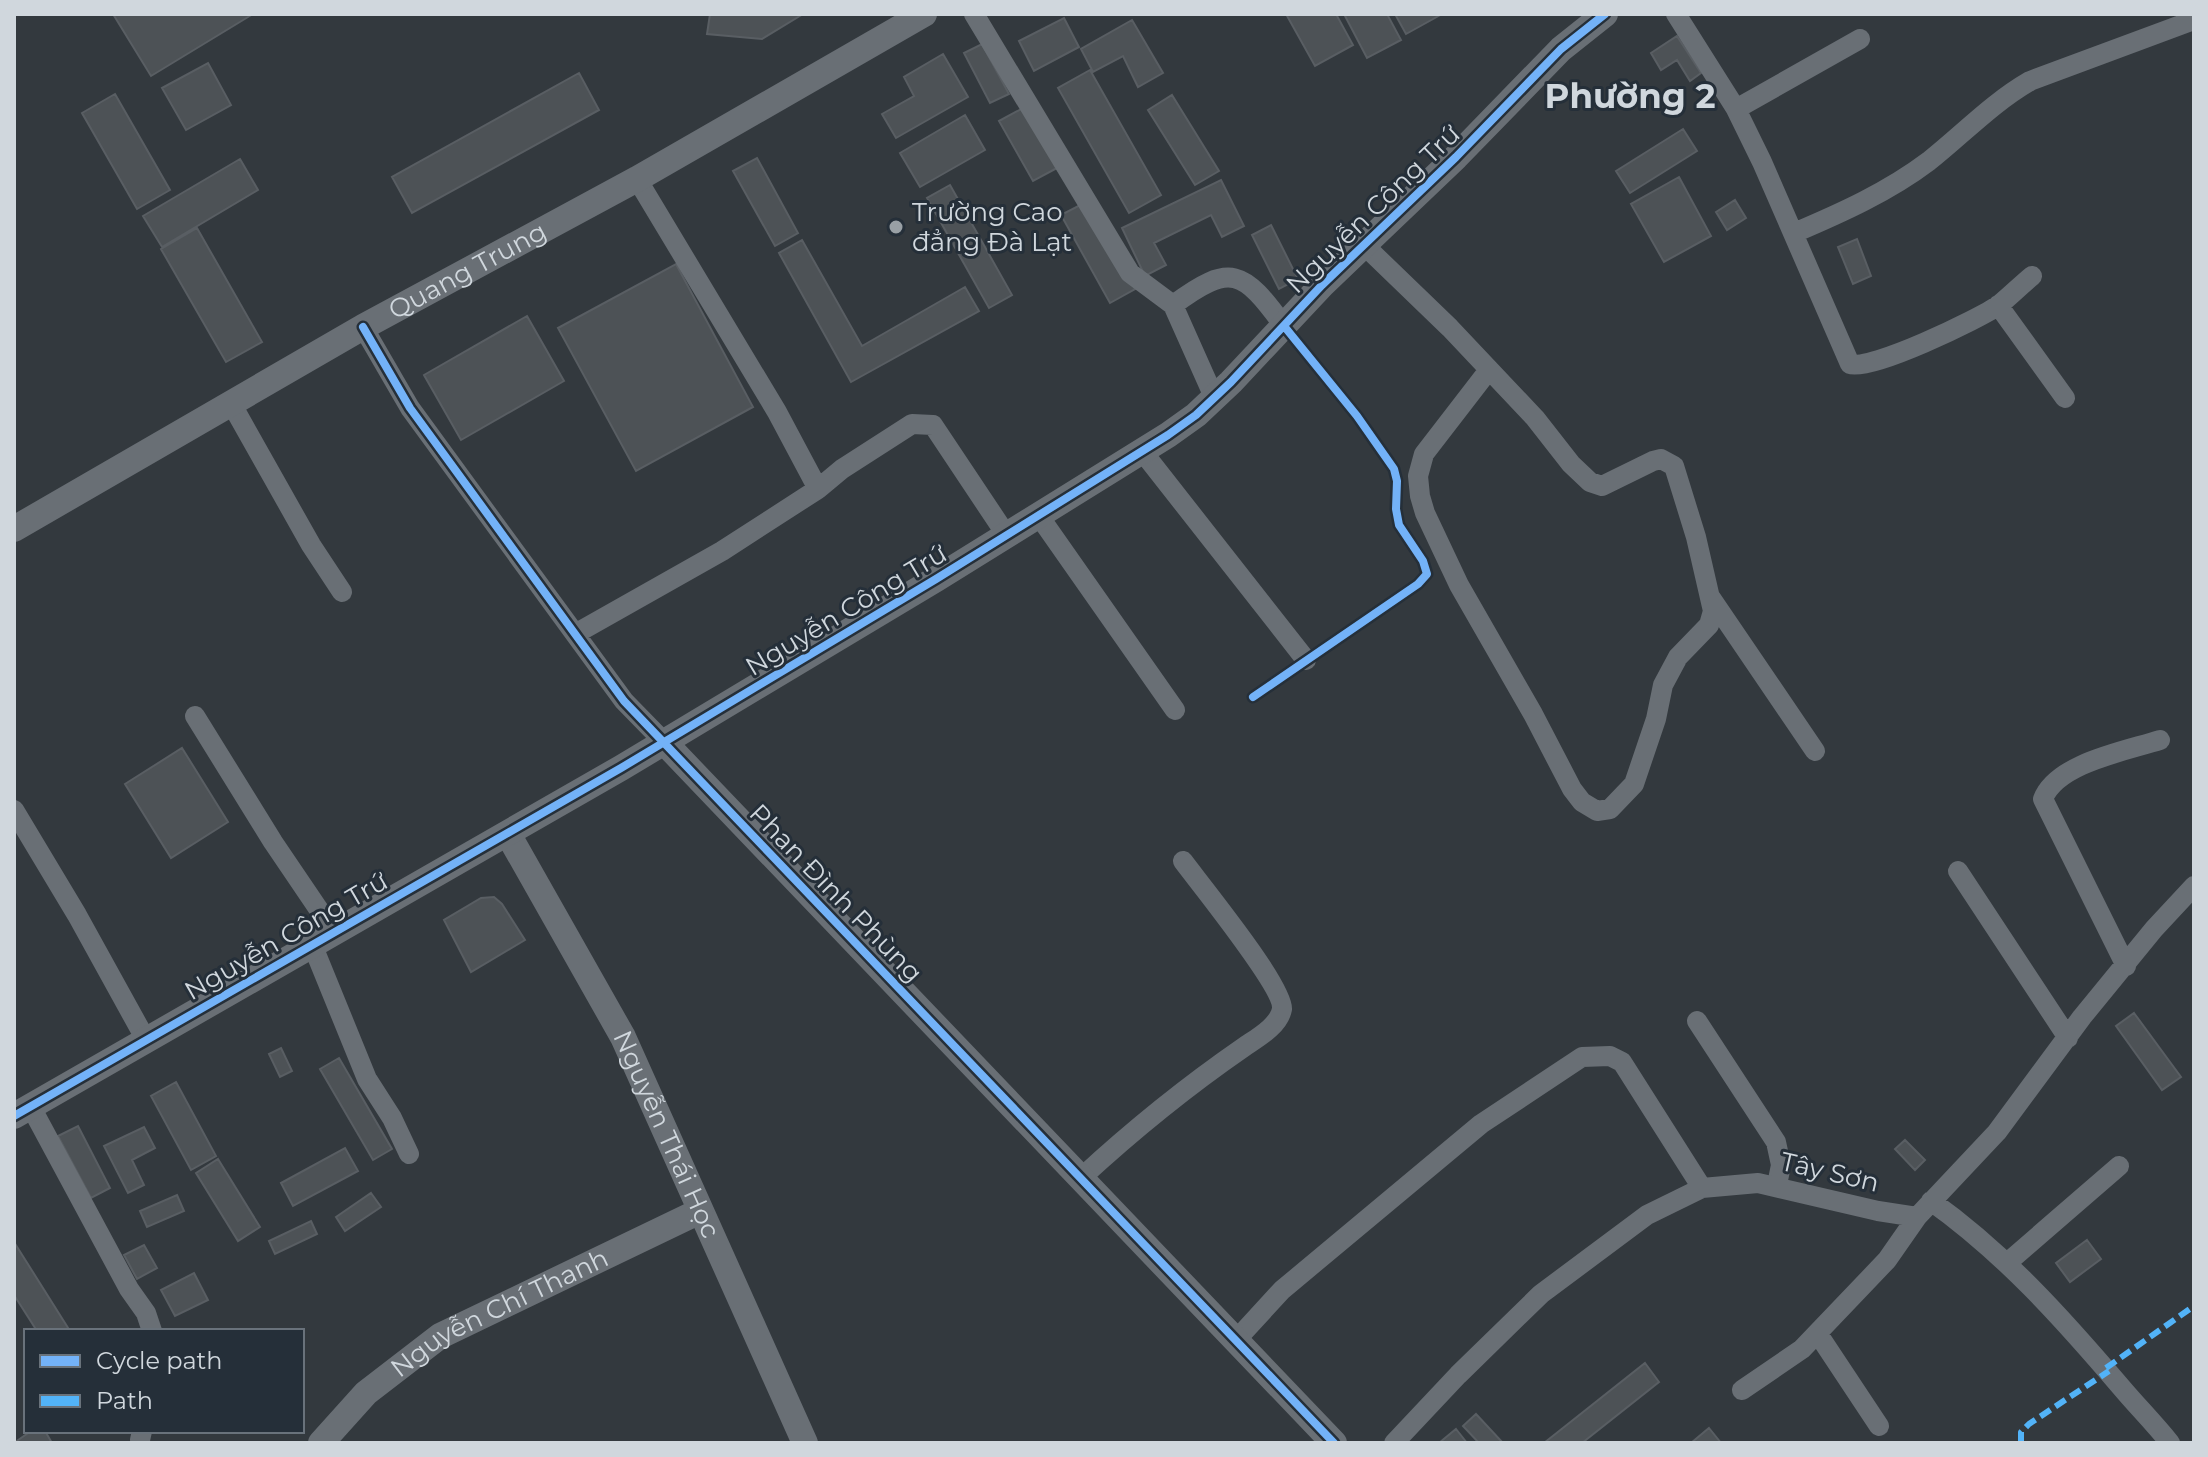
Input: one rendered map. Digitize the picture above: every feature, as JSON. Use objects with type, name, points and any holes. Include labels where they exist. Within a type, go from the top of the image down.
[{"type":"street","name":"Quang Trung","points":[[14,529],[363,327],[637,179],[924,14]]},
{"type":"street","points":[[974,14],[1130,273],[1173,305],[1214,397]]},
{"type":"street","name":"Nguyễn Công Trứ","points":[[23,1112],[664,742],[1007,536],[1196,415],[1561,49],[1605,14]]},
{"type":"street","points":[[1676,14],[1736,109],[1794,233],[1847,361],[1853,366],[1901,352],[1978,317],[1998,305],[2032,276]]},
{"type":"street","points":[[1794,233],[1850,209],[1897,183],[2008,94],[2030,81],[2194,20]]},
{"type":"street","points":[[1736,109],[1860,39]]},
{"type":"street","points":[[637,179],[777,412],[818,489]]},
{"type":"street","points":[[1364,245],[1450,328],[1590,482],[1602,486],[1636,467],[1661,459],[1674,466],[1713,611],[1709,625],[1678,657],[1663,685],[1656,719],[1634,784],[1610,809],[1597,811],[1582,802],[1572,789],[1459,585],[1420,496],[1418,476],[1424,454],[1488,371]]},
{"type":"street","points":[[1173,305],[1200,285],[1221,276],[1244,282],[1260,294],[1284,326]]},
{"type":"street","points":[[1998,305],[2065,398]]},
{"type":"street","name":"Phan Đình Phùng","points":[[363,327],[410,408],[624,701],[1334,1443]]},
{"type":"street","points":[[231,403],[311,545],[342,592]]},
{"type":"street","points":[[575,634],[722,551],[912,424],[933,425],[1007,536]]},
{"type":"street","points":[[1142,451],[1306,660]]},
{"type":"street","points":[[1039,516],[1175,710]]},
{"type":"street","points":[[1711,598],[1815,751]]},
{"type":"street","points":[[195,716],[273,842],[323,938],[367,1079],[392,1118],[409,1154]]},
{"type":"street","points":[[2126,966],[2043,799],[2057,779],[2078,767],[2160,740]]},
{"type":"street","points":[[14,810],[146,1040]]},
{"type":"street","name":"Nguyễn Thái Học","points":[[508,834],[623,1037],[805,1443]]},
{"type":"street","points":[[1081,1178],[1187,1087],[1263,1033],[1277,1020],[1282,1008],[1281,999],[1259,962],[1183,861]]},
{"type":"street","points":[[1958,871],[2068,1038]]},
{"type":"street","points":[[1742,1390],[1780,1366],[1818,1334],[1887,1260],[1917,1217],[1997,1132],[2068,1038],[2194,886]]},
{"type":"street","points":[[1697,1021],[1776,1142],[1781,1165],[1777,1185]]},
{"type":"street","points":[[1237,1339],[1282,1290],[1391,1198],[1420,1178],[1451,1148],[1481,1124],[1582,1057],[1610,1056],[1622,1062],[1702,1188]]},
{"type":"street","points":[[23,1112],[146,1313],[151,1329]]},
{"type":"street","points":[[2007,1263],[2119,1166]]},
{"type":"street","name":"Tây Sơn","points":[[1394,1443],[1541,1294],[1647,1215],[1702,1188],[1758,1183],[1777,1185],[1878,1211],[1917,1217]]},
{"type":"street","points":[[1931,1201],[1989,1245],[2007,1263],[2106,1368],[2170,1443]]},
{"type":"street","name":"Nguyễn Chí Thanh","points":[[321,1443],[366,1393],[440,1336],[700,1211]]},
{"type":"street","points":[[1818,1334],[1879,1426]]},
{"type":"building","points":[[113,14],[253,14],[151,76]]},
{"type":"building","points":[[710,14],[803,14],[762,39],[707,34]]},
{"type":"building","points":[[1286,14],[1336,14],[1353,45],[1315,66]]},
{"type":"building","points":[[1344,14],[1387,14],[1401,40],[1367,58]]},
{"type":"building","points":[[1395,14],[1442,14],[1406,34]]},
{"type":"building","points":[[1064,18],[1079,47],[1034,71],[1019,41]]},
{"type":"building","points":[[1132,20],[1163,73],[1138,87],[1123,56],[1093,72],[1081,49]]},
{"type":"building","points":[[1677,36],[1701,73],[1690,81],[1677,60],[1661,70],[1651,53]]},
{"type":"building","points":[[982,44],[1009,94],[990,103],[964,53]]},
{"type":"building","points":[[943,54],[968,97],[896,138],[882,114],[914,96],[904,77]]},
{"type":"building","points":[[208,63],[231,105],[186,130],[162,88]]},
{"type":"building","points":[[1090,70],[1161,195],[1129,213],[1058,88]]},
{"type":"building","points":[[579,73],[599,110],[412,213],[392,177]]},
{"type":"building","points":[[115,94],[170,190],[137,209],[82,113]]},
{"type":"building","points":[[1172,95],[1219,171],[1195,185],[1148,110]]},
{"type":"building","points":[[1023,108],[1057,168],[1033,181],[999,121]]},
{"type":"building","points":[[965,115],[985,150],[920,187],[900,153]]},
{"type":"building","points":[[1683,129],[1697,151],[1630,193],[1616,171]]},
{"type":"building","points":[[757,158],[798,233],[775,246],[733,171]]},
{"type":"building","points":[[240,159],[258,190],[162,247],[143,216]]},
{"type":"building","points":[[1679,177],[1711,236],[1664,262],[1631,204]]},
{"type":"building","points":[[1221,180],[1244,226],[1222,237],[1211,215],[1154,243],[1166,265],[1145,276],[1122,228]]},
{"type":"building","points":[[950,185],[1012,295],[989,308],[927,198]]},
{"type":"building","points":[[1735,200],[1746,218],[1727,230],[1716,212]]},
{"type":"building","points":[[1086,202],[1135,289],[1110,303],[1061,215]]},
{"type":"building","points":[[1271,225],[1298,279],[1279,289],[1252,235]]},
{"type":"building","points":[[197,228],[262,342],[226,362],[161,249]]},
{"type":"building","points":[[1857,239],[1871,276],[1853,284],[1838,247]]},
{"type":"building","points":[[802,240],[862,346],[965,287],[979,311],[851,382],[779,253]]},
{"type":"building","points":[[676,264],[753,407],[636,471],[558,328]]},
{"type":"building","points":[[527,316],[564,381],[461,440],[424,375]]},
{"type":"building","points":[[182,748],[228,822],[171,858],[125,784]]},
{"type":"building","points":[[494,897],[525,940],[471,972],[444,920],[481,898]]},
{"type":"building","points":[[2134,1013],[2181,1077],[2162,1090],[2116,1026]]},
{"type":"building","points":[[281,1048],[292,1071],[280,1077],[269,1054]]},
{"type":"building","points":[[339,1058],[392,1149],[373,1160],[320,1069]]},
{"type":"building","points":[[176,1082],[216,1156],[191,1170],[151,1096]]},
{"type":"building","points":[[78,1126],[110,1188],[91,1198],[58,1136]]},
{"type":"building","points":[[144,1127],[155,1148],[132,1160],[144,1185],[128,1193],[104,1146]]},
{"type":"building","points":[[1905,1140],[1925,1160],[1915,1170],[1895,1149]]},
{"type":"building","points":[[345,1148],[358,1171],[293,1206],[281,1183]]},
{"type":"building","points":[[218,1159],[260,1227],[238,1241],[196,1173]]},
{"type":"building","points":[[371,1193],[381,1207],[345,1231],[336,1217]]},
{"type":"building","points":[[177,1195],[184,1211],[147,1227],[140,1211]]},
{"type":"building","points":[[311,1221],[317,1234],[275,1254],[269,1241]]},
{"type":"building","points":[[2087,1240],[2101,1259],[2070,1282],[2056,1263]]},
{"type":"building","points":[[14,1242],[69,1329],[36,1329],[14,1295]]},
{"type":"building","points":[[144,1245],[157,1268],[137,1279],[124,1255]]},
{"type":"building","points":[[194,1273],[208,1300],[175,1316],[161,1290]]},
{"type":"building","points":[[1645,1363],[1659,1382],[1582,1443],[1544,1443]]},
{"type":"building","points":[[1476,1414],[1503,1443],[1479,1443],[1463,1426]]},
{"type":"building","points":[[1709,1428],[1721,1443],[1691,1443]]},
{"type":"building","points":[[1456,1429],[1467,1443],[1439,1443]]},
{"type":"building","points":[[28,1433],[46,1433],[52,1443],[14,1443]]},
{"type":"marked path","points":[[2106,1368],[2194,1306]]},
{"type":"marked path","points":[[2021,1443],[2021,1432],[2029,1424],[2109,1371]]},
{"type":"cycle path","points":[[14,1116],[621,768],[1168,435],[1196,415],[1231,382],[1322,285],[1456,157],[1561,49],[1605,14]]},
{"type":"cycle path","points":[[1253,697],[1418,584],[1427,574],[1423,561],[1399,525],[1394,469],[1357,416],[1284,326]]},
{"type":"cycle path","points":[[363,327],[410,408],[624,701],[1334,1443]]},
{"type":"place","name":"Trường Cao đẳng Đà Lạt","points":[[896,227]]},
{"type":"district","name":"Phường 2","points":[[1630,96]]}]
